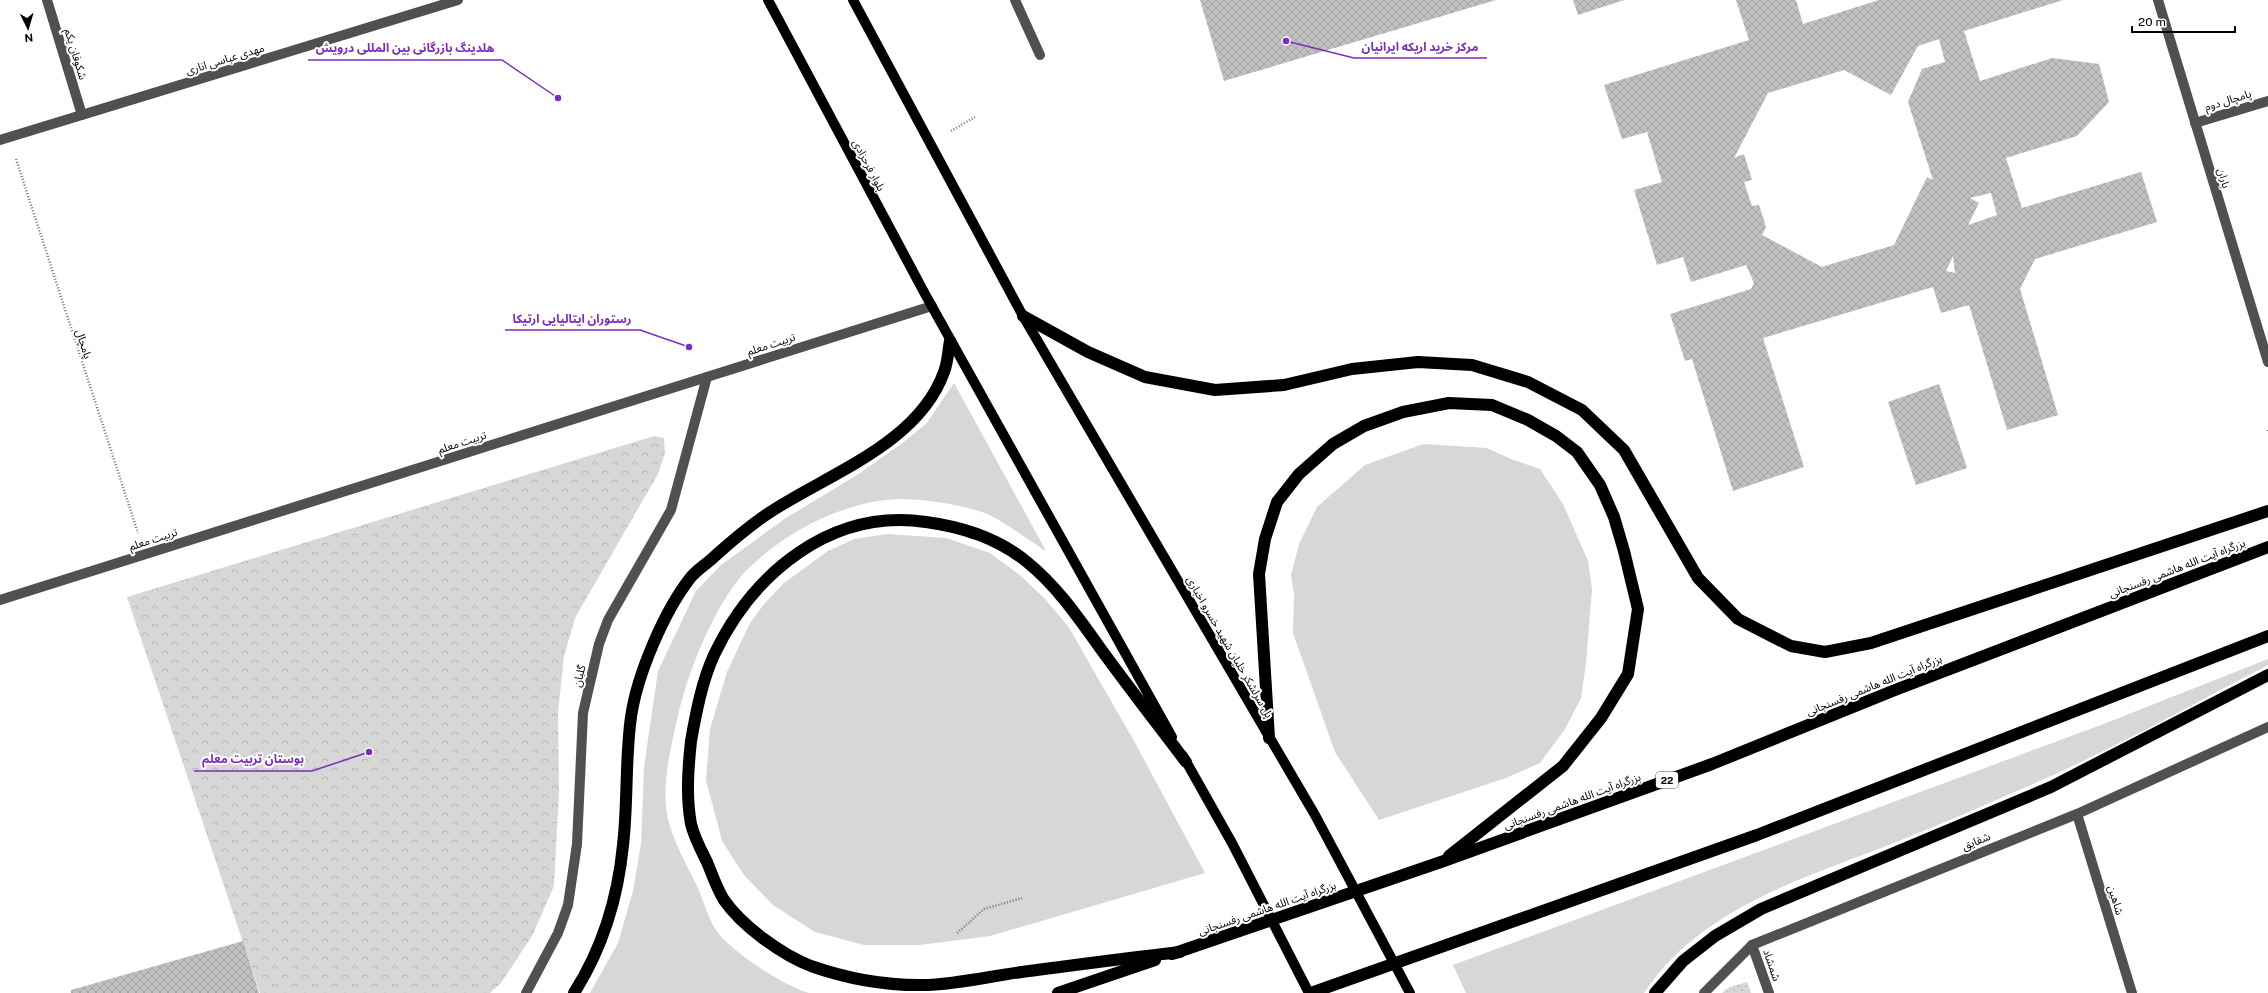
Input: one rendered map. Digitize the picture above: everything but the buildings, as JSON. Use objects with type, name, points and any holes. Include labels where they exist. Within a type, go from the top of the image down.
[{"type":"highway","points":[[1023,316],[1088,352],[1145,377],[1215,390],[1284,384],[1352,369],[1418,362],[1472,365],[1528,382],[1582,410],[1624,450],[1698,578],[1738,619],[1790,646],[1825,652],[1871,643],[2268,511]]},
{"type":"highway","points":[[574,993],[600,943],[615,899],[623,845],[631,715],[647,657],[662,625],[692,577],[730,543],[774,509],[870,454],[908,425],[931,397],[944,372],[950,340]]},
{"type":"highway","points":[[1269,738],[1259,574],[1266,539],[1277,502],[1299,474],[1333,444],[1364,426],[1403,412],[1449,403],[1492,405],[1528,420],[1561,440],[1577,452],[1600,485],[1614,517],[1632,575],[1638,608],[1628,674],[1601,718],[1564,766],[1441,862]]},
{"type":"highway","points":[[1180,952],[928,985],[884,983],[848,977],[809,965],[778,950],[752,928],[724,900],[692,827],[688,792],[691,747],[702,690],[713,657],[732,621],[758,587],[790,559],[824,536],[868,522],[913,520],[953,526],[989,538],[1027,562],[1064,598],[1186,762]]},
{"type":"highway","name":"بزرگراه آیت الله هاشمی رفسنجانی","points":[[1058,993],[1441,862],[1712,764],[1894,690],[2268,547]]},
{"type":"highway","points":[[1310,993],[1757,835],[2268,636]]},
{"type":"highway","points":[[1655,993],[1684,961],[1715,936],[1761,909],[2051,787],[2268,675]]},
{"type":"main road","name":"بلوار فرحزادی","points":[[768,0],[950,340]]},
{"type":"main road","points":[[853,0],[1023,316]]},
{"type":"main road","name":"پل سرلشکر خلبان شهید خسرو اخباری","points":[[1023,316],[1315,815],[1410,993]]},
{"type":"main road","points":[[950,340],[1232,844],[1310,993]]},
{"type":"street","name":"شکوفان یکم","points":[[47,0],[82,115]]},
{"type":"street","name":"مهدی عباسی اناری","points":[[4,139],[458,0]]},
{"type":"street","points":[[1015,0],[1040,55]]},
{"type":"street","name":"باران","points":[[2158,0],[2268,362]]},
{"type":"street","name":"پامچال دوم","points":[[2195,123],[2268,101]]},
{"type":"street","name":"تربیت معلم","points":[[0,600],[932,306]]},
{"type":"street","name":"گلبان","points":[[526,993],[558,933],[568,905],[577,844],[583,713],[599,644],[608,620],[671,510],[707,377]]},
{"type":"street","name":"شقایق","points":[[1704,993],[1752,945],[2077,814],[2268,727]]},
{"type":"street","name":"شاهین","points":[[2077,814],[2132,993]]},
{"type":"street","name":"شمشاد","points":[[1752,945],[1769,993]]},
{"type":"path","name":"پامچال","points":[[4,139],[145,554]]},
{"type":"path","points":[[957,933],[984,909],[1022,898]]},
{"type":"green space","points":[[954,383],[1046,551],[989,515],[952,504],[899,499],[878,501],[835,513],[815,522],[776,545],[759,558],[744,573],[733,587],[712,622],[694,663],[681,702],[669,757],[665,795],[668,819],[677,846],[698,888],[712,924],[726,942],[748,960],[774,977],[809,993],[590,993],[618,943],[633,891],[641,844],[644,767],[658,671],[696,591],[721,565],[786,518],[857,475],[901,444],[926,424]]},
{"type":"green space","points":[[654,436],[664,438],[665,453],[658,474],[575,618],[564,656],[558,713],[559,792],[554,886],[532,936],[501,983],[490,993],[260,993],[127,597]]},
{"type":"green space","points":[[1423,444],[1487,448],[1511,459],[1540,469],[1563,504],[1588,561],[1592,589],[1586,663],[1581,698],[1565,729],[1540,763],[1506,778],[1379,820],[1335,752],[1293,633],[1294,595],[1291,575],[1299,544],[1317,507],[1365,465]]},
{"type":"green space","points":[[887,534],[946,538],[990,553],[1021,576],[1044,598],[1068,626],[1134,741],[1205,873],[990,936],[920,945],[864,945],[815,932],[773,905],[744,875],[722,841],[706,780],[710,729],[727,672],[750,623],[765,603],[784,583],[828,551],[854,539]]},
{"type":"green space","points":[[2268,659],[2268,665],[2128,739],[2071,767],[1950,820],[1790,883],[1756,899],[1724,917],[1694,939],[1667,964],[1644,993],[1466,993],[1453,965],[2101,725]]},
{"type":"green space","points":[[1747,982],[1751,993],[1722,993],[1730,987]]},
{"type":"place","name":"مرکز خرید اریکه ایرانیان","points":[[1286,41]]},
{"type":"place","name":"هلدینگ بازرگانی بین المللی درویش","points":[[558,98]]},
{"type":"place","name":"رستوران ایتالیایی ارتیکا","points":[[689,347]]},
{"type":"place","name":"بوستان تربیت معلم","points":[[369,752]]}]
